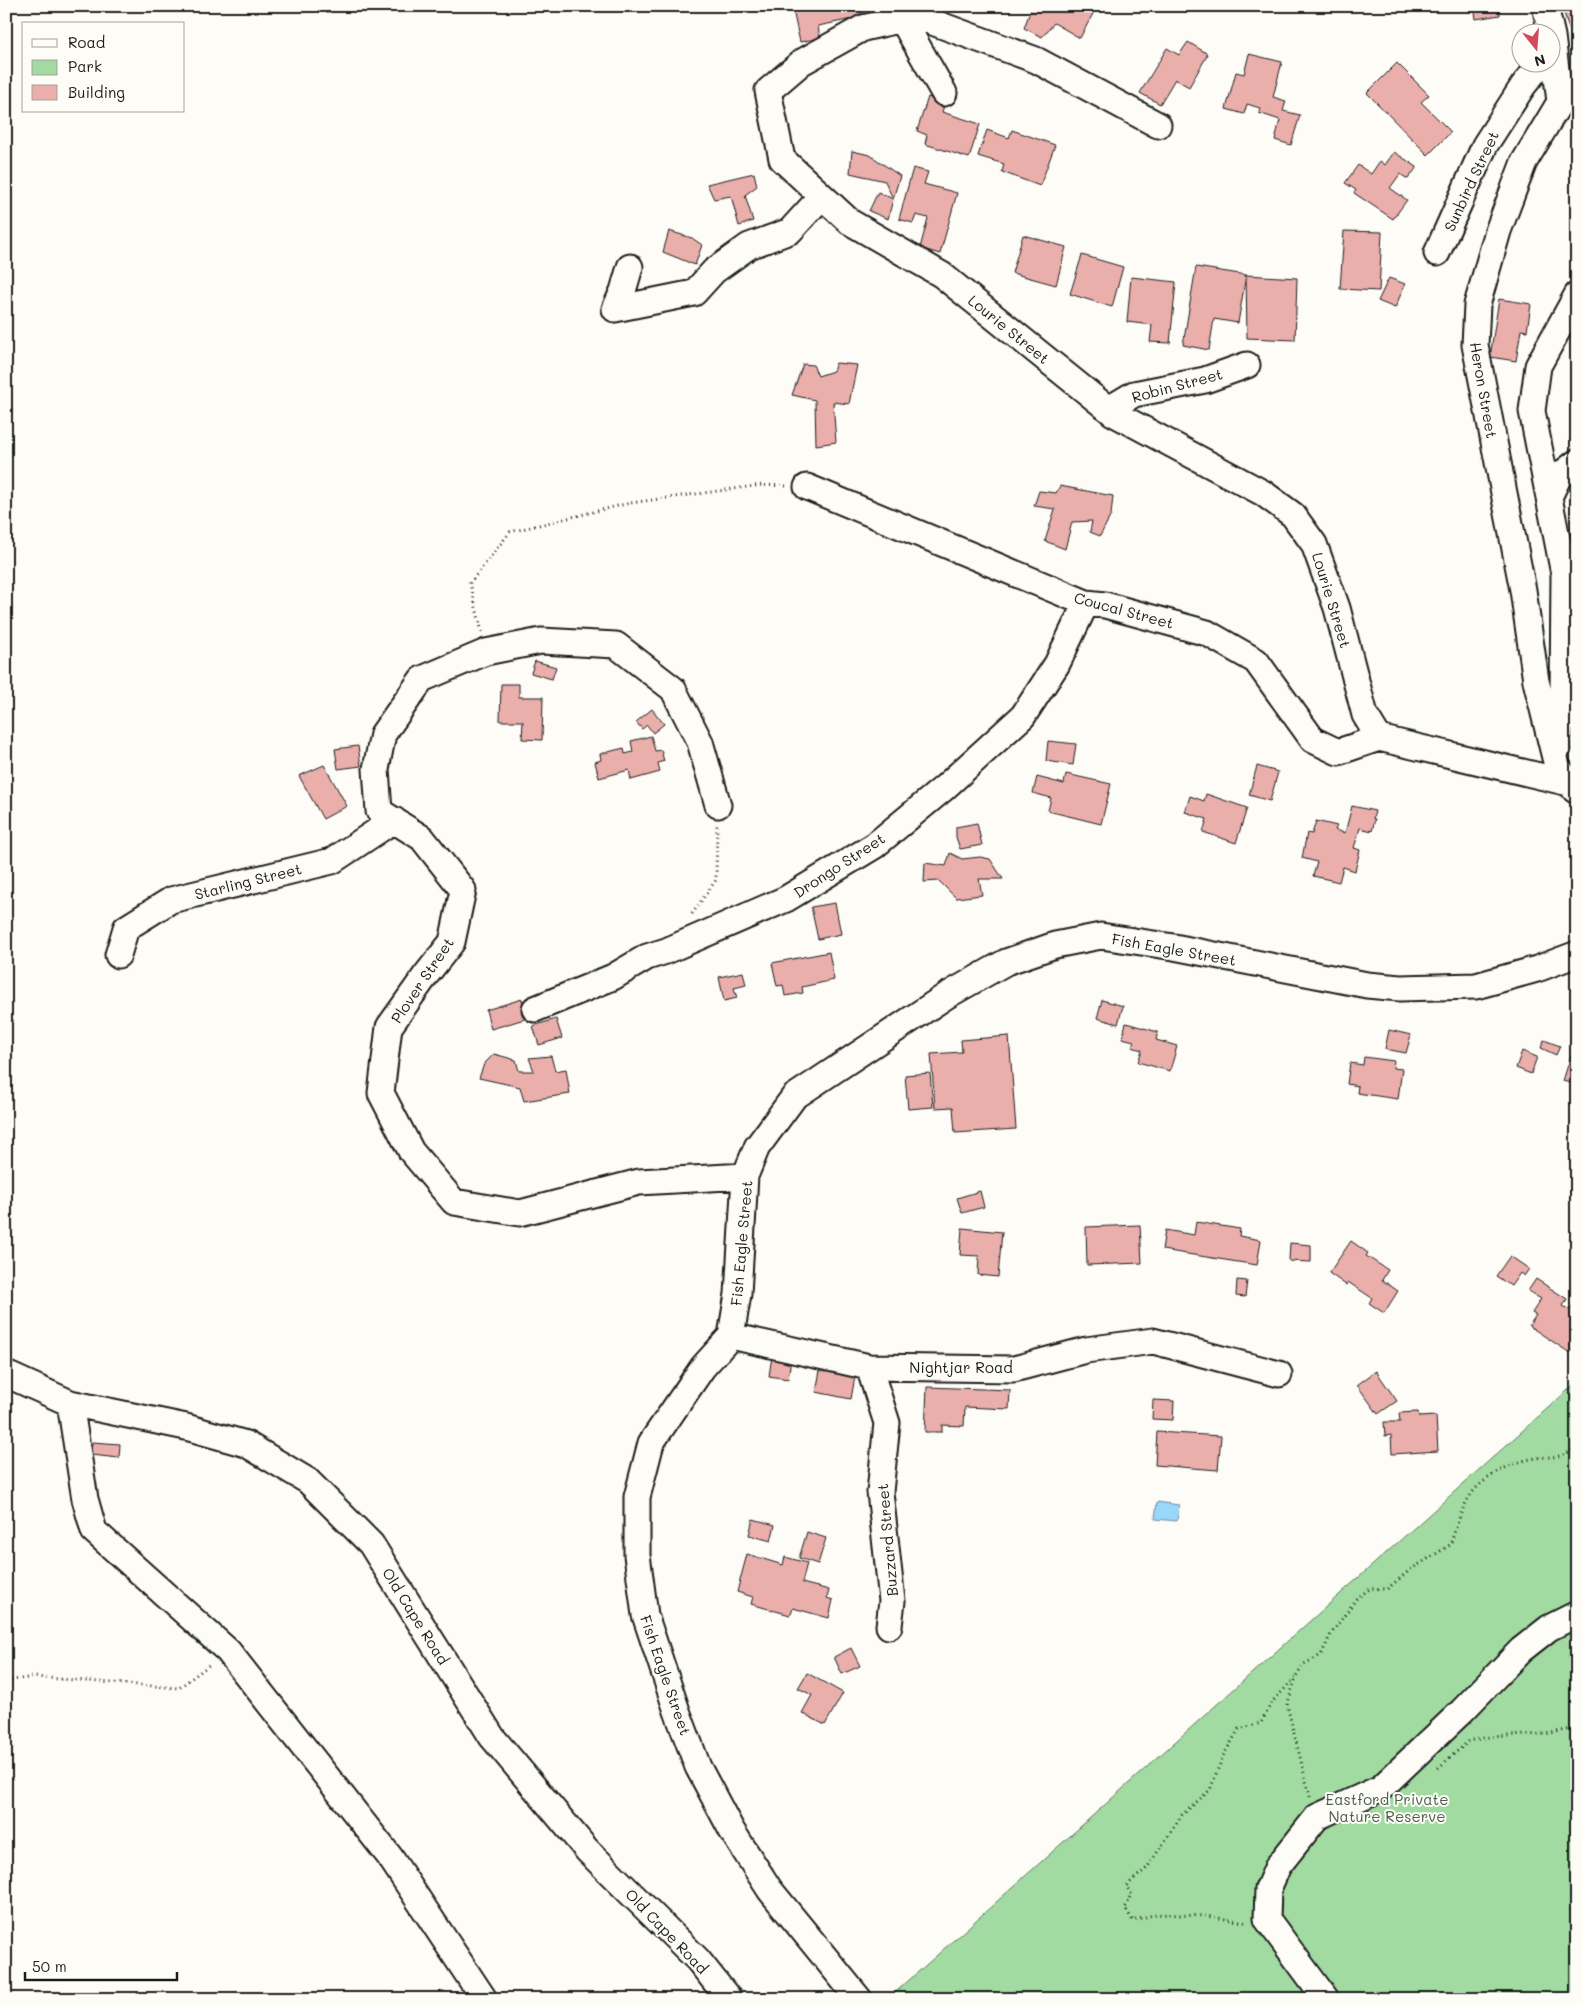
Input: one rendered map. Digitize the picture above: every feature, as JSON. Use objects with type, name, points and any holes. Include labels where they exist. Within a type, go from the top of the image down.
[{"type":"street","name":"Heron Street","points":[[1545,6],[1546,22]]},
{"type":"street","name":"Lourie Street","points":[[1158,125],[1036,60],[916,16],[863,28],[802,62],[768,91],[782,160],[850,222],[942,275],[1113,413],[1263,493],[1293,515],[1314,544],[1338,608],[1365,715],[1379,738]]},
{"type":"street","points":[[902,19],[944,93]]},
{"type":"street","name":"Sunbird Street","points":[[1438,253],[1485,145],[1523,86],[1534,72]]},
{"type":"street","name":"Heron Street","points":[[1556,72],[1569,102],[1524,162],[1498,232],[1477,305],[1474,345],[1521,581],[1536,681],[1568,780]]},
{"type":"street","points":[[630,267],[623,291],[615,308],[694,293],[714,271],[749,246],[790,231],[822,196]]},
{"type":"street","points":[[1379,738],[1568,780],[1563,696],[1564,574],[1532,411],[1538,366],[1577,295]]},
{"type":"street","name":"Robin Street","points":[[1113,413],[1114,406],[1134,394],[1205,380],[1247,365]]},
{"type":"street","points":[[1549,497],[1558,476],[1577,462]]},
{"type":"street","name":"Coucal Street","points":[[807,487],[1086,603],[1105,605],[1207,633],[1256,661],[1313,740],[1338,752],[1379,738]]},
{"type":"street","name":"Drongo Street","points":[[535,1009],[613,976],[647,957],[666,951],[786,899],[874,846],[944,788],[1023,716],[1057,664],[1086,603]]},
{"type":"street","name":"Plover Street","points":[[718,805],[700,742],[673,689],[616,645],[541,641],[486,652],[422,679],[383,734],[376,769],[379,811],[422,838],[463,890],[452,942],[426,975],[390,1027],[381,1093],[411,1150],[454,1202],[520,1213],[640,1182],[745,1176]]},
{"type":"street","name":"Starling Street","points":[[118,956],[126,928],[171,900],[332,861],[394,820]]},
{"type":"street","name":"Fish Eagle Street","points":[[859,1999],[770,1890],[732,1831],[698,1767],[645,1615],[638,1555],[637,1497],[651,1444],[703,1367],[731,1336],[738,1294],[745,1176],[757,1147],[794,1097],[946,996],[1006,962],[1054,945],[1101,936],[1174,947],[1368,985],[1400,988],[1476,986],[1536,969],[1577,954]]},
{"type":"street","name":"Nightjar Road","points":[[731,1336],[869,1367],[1014,1369],[1086,1350],[1153,1341],[1279,1374]]},
{"type":"street","name":"Buzzard Street","points":[[869,1367],[886,1423],[880,1492],[892,1601],[889,1626]]},
{"type":"street","name":"Old Cape Road","points":[[6,1374],[70,1403],[186,1427],[246,1444],[308,1481],[371,1544],[492,1737],[587,1850],[698,1960],[730,1999]]},
{"type":"street","points":[[70,1403],[85,1499],[94,1530],[228,1651],[390,1857],[484,1999]]},
{"type":"street","points":[[1326,1999],[1267,1919],[1268,1889],[1278,1866],[1317,1816],[1381,1788],[1462,1711],[1521,1650],[1549,1628],[1577,1614]]},
{"type":"path","points":[[486,652],[470,584],[510,532],[630,503],[762,485],[807,487]]},
{"type":"path","points":[[688,919],[716,880],[718,805]]},
{"type":"path","points":[[1267,1919],[1244,1923],[1206,1916],[1156,1914],[1133,1922],[1124,1908],[1132,1895],[1126,1886],[1147,1868],[1182,1815],[1210,1790],[1223,1756],[1238,1729],[1261,1723],[1272,1702],[1296,1677],[1304,1664],[1321,1655],[1331,1634],[1356,1599],[1371,1588],[1387,1589],[1410,1570],[1450,1546],[1470,1494],[1496,1472],[1530,1459],[1552,1458],[1569,1453],[1577,1446]]},
{"type":"path","points":[[6,1681],[34,1677],[179,1688],[228,1651]]},
{"type":"path","points":[[1296,1677],[1287,1705],[1304,1777],[1317,1816]]},
{"type":"path","points":[[1430,1773],[1469,1741],[1545,1734],[1577,1728]]},
{"type":"green space","name":"Eastford Private Nature Reserve","points":[[1577,1382],[1577,1999],[888,1999]]},
{"type":"water","points":[[1157,1502],[1179,1505],[1177,1521],[1155,1519]]},
{"type":"building","points":[[792,6],[860,6],[862,17],[818,26],[820,38],[800,42]]},
{"type":"building","points":[[1032,6],[1097,6],[1080,38],[1054,23],[1042,37],[1024,28]]},
{"type":"building","points":[[1474,6],[1499,6],[1500,15],[1476,19]]},
{"type":"building","points":[[1562,6],[1577,6],[1577,26],[1569,29]]},
{"type":"building","points":[[1188,42],[1208,54],[1189,87],[1175,79],[1160,104],[1140,93],[1167,48],[1179,55]]},
{"type":"building","points":[[1249,54],[1282,62],[1273,97],[1286,101],[1283,111],[1300,115],[1291,145],[1275,140],[1280,120],[1259,113],[1260,108],[1247,104],[1244,114],[1226,109],[1236,72],[1244,74]]},
{"type":"building","points":[[1397,63],[1429,95],[1421,102],[1451,132],[1428,155],[1367,93]]},
{"type":"building","points":[[928,97],[945,103],[942,112],[980,124],[969,158],[925,144],[927,135],[917,131]]},
{"type":"building","points":[[987,130],[1009,138],[1012,130],[1055,145],[1040,186],[1002,172],[1004,164],[978,156]]},
{"type":"building","points":[[852,151],[870,155],[900,176],[893,199],[885,181],[850,173]]},
{"type":"building","points":[[1394,152],[1417,167],[1408,179],[1400,174],[1390,188],[1407,200],[1393,219],[1354,193],[1356,190],[1345,183],[1358,165],[1371,174],[1380,161],[1385,165]]},
{"type":"building","points":[[913,168],[928,172],[924,184],[957,193],[940,254],[920,248],[928,218],[916,215],[913,223],[899,219]]},
{"type":"building","points":[[754,173],[757,186],[745,195],[753,221],[739,226],[731,196],[714,199],[707,184]]},
{"type":"building","points":[[878,192],[893,199],[888,219],[869,211]]},
{"type":"building","points":[[669,231],[692,238],[702,245],[695,265],[663,252]]},
{"type":"building","points":[[1344,231],[1382,232],[1379,291],[1340,289]]},
{"type":"building","points":[[1023,235],[1066,247],[1056,285],[1012,273]]},
{"type":"building","points":[[1082,255],[1123,267],[1112,307],[1070,294]]},
{"type":"building","points":[[1196,267],[1246,275],[1238,323],[1214,319],[1209,350],[1183,345]]},
{"type":"building","points":[[1246,275],[1297,278],[1295,340],[1247,338]]},
{"type":"building","points":[[1131,277],[1176,282],[1170,343],[1150,342],[1152,325],[1127,322]]},
{"type":"building","points":[[1389,278],[1405,284],[1395,308],[1378,301]]},
{"type":"building","points":[[1499,299],[1531,304],[1527,331],[1521,330],[1516,361],[1490,357]]},
{"type":"building","points":[[836,363],[857,365],[849,404],[833,402],[836,442],[816,445],[815,400],[792,395],[803,364],[813,365],[818,376],[833,371]]},
{"type":"building","points":[[1060,486],[1113,496],[1111,515],[1100,536],[1090,532],[1092,521],[1072,522],[1065,549],[1045,541],[1055,509],[1034,506],[1039,491],[1056,493]]},
{"type":"building","points":[[535,661],[556,667],[552,679],[531,673]]},
{"type":"building","points":[[501,684],[519,684],[519,697],[543,697],[542,740],[522,739],[523,721],[500,721]]},
{"type":"building","points":[[652,709],[664,724],[653,733],[647,725],[642,729],[636,722]]},
{"type":"building","points":[[651,736],[655,751],[661,750],[664,761],[658,763],[660,772],[631,780],[629,770],[599,778],[595,762],[601,760],[600,754],[624,748],[625,754],[633,752],[631,741]]},
{"type":"building","points":[[1048,741],[1076,744],[1073,765],[1046,761]]},
{"type":"building","points":[[358,746],[361,766],[338,769],[335,749]]},
{"type":"building","points":[[324,765],[347,806],[323,819],[299,776]]},
{"type":"building","points":[[1257,766],[1278,772],[1270,801],[1249,795]]},
{"type":"building","points":[[1066,774],[1111,784],[1101,824],[1048,811],[1051,798],[1033,793],[1037,777],[1064,784]]},
{"type":"building","points":[[1206,794],[1247,808],[1236,843],[1203,832],[1207,819],[1185,812],[1190,796],[1204,801]]},
{"type":"building","points":[[1352,806],[1375,811],[1372,831],[1360,828],[1354,848],[1360,850],[1355,871],[1343,867],[1339,882],[1313,876],[1317,862],[1302,858],[1307,833],[1312,834],[1316,821],[1337,826],[1335,830],[1345,833]]},
{"type":"building","points":[[977,823],[982,845],[960,849],[956,837],[956,827]]},
{"type":"building","points":[[950,853],[962,859],[980,857],[990,859],[1003,879],[979,879],[982,895],[956,898],[939,881],[924,882],[925,863],[946,866]]},
{"type":"building","points":[[835,903],[841,934],[818,939],[811,907]]},
{"type":"building","points":[[829,952],[834,980],[802,987],[803,993],[785,996],[783,985],[777,986],[772,963]]},
{"type":"building","points":[[743,972],[746,985],[734,988],[737,998],[724,1001],[719,977]]},
{"type":"building","points":[[522,999],[528,1018],[491,1029],[486,1010]]},
{"type":"building","points":[[1102,1000],[1123,1006],[1118,1024],[1097,1018]]},
{"type":"building","points":[[556,1019],[562,1038],[539,1045],[533,1026]]},
{"type":"building","points":[[1126,1023],[1158,1032],[1156,1040],[1177,1046],[1170,1071],[1138,1062],[1142,1050],[1132,1047],[1134,1041],[1122,1038]]},
{"type":"building","points":[[1389,1030],[1411,1035],[1406,1053],[1385,1049]]},
{"type":"building","points":[[1009,1036],[1016,1129],[955,1133],[953,1107],[935,1108],[931,1054],[962,1052],[961,1040]]},
{"type":"building","points":[[1544,1040],[1560,1046],[1556,1055],[1541,1048]]},
{"type":"building","points":[[1577,1045],[1577,1085],[1563,1081],[1572,1052],[1574,1052]]},
{"type":"building","points":[[1522,1051],[1537,1057],[1531,1074],[1516,1068]]},
{"type":"building","points":[[494,1054],[516,1060],[519,1071],[534,1071],[529,1058],[551,1056],[555,1071],[566,1069],[570,1094],[524,1101],[520,1087],[479,1078],[484,1064]]},
{"type":"building","points":[[1364,1057],[1394,1061],[1393,1068],[1402,1069],[1398,1099],[1357,1093],[1358,1086],[1347,1084],[1350,1063],[1363,1065]]},
{"type":"building","points":[[930,1073],[933,1107],[908,1109],[905,1075]]},
{"type":"building","points":[[980,1191],[984,1207],[962,1213],[957,1198]]},
{"type":"building","points":[[1196,1222],[1240,1229],[1239,1236],[1261,1240],[1257,1265],[1162,1250],[1165,1230],[1194,1235]]},
{"type":"building","points":[[1140,1225],[1142,1263],[1087,1265],[1086,1227]]},
{"type":"building","points":[[962,1228],[1002,1232],[998,1277],[978,1275],[979,1256],[960,1255]]},
{"type":"building","points":[[1351,1241],[1368,1253],[1366,1256],[1388,1270],[1382,1280],[1398,1291],[1384,1313],[1369,1303],[1372,1298],[1348,1282],[1346,1285],[1329,1273]]},
{"type":"building","points":[[1290,1243],[1311,1245],[1311,1262],[1289,1261]]},
{"type":"building","points":[[1510,1256],[1529,1269],[1524,1276],[1520,1273],[1511,1286],[1496,1276]]},
{"type":"building","points":[[1536,1279],[1567,1299],[1563,1306],[1570,1310],[1574,1303],[1577,1304],[1577,1342],[1570,1353],[1529,1326],[1536,1315],[1532,1313],[1541,1299],[1528,1291]]},
{"type":"building","points":[[1237,1280],[1247,1281],[1245,1297],[1236,1296]]},
{"type":"building","points":[[772,1356],[791,1359],[788,1379],[769,1376]]},
{"type":"building","points":[[821,1365],[856,1371],[851,1399],[816,1392]]},
{"type":"building","points":[[1376,1371],[1397,1401],[1378,1414],[1357,1385]]},
{"type":"building","points":[[927,1387],[1010,1390],[1009,1409],[965,1407],[964,1426],[942,1425],[942,1432],[925,1432]]},
{"type":"building","points":[[1153,1400],[1174,1401],[1173,1420],[1152,1419]]},
{"type":"building","points":[[1418,1412],[1419,1417],[1436,1416],[1438,1451],[1392,1454],[1391,1435],[1385,1436],[1384,1422],[1400,1422],[1399,1413]]},
{"type":"building","points":[[1157,1432],[1221,1436],[1218,1470],[1155,1465]]},
{"type":"building","points":[[92,1442],[120,1444],[119,1458],[91,1455]]},
{"type":"building","points":[[753,1519],[775,1525],[771,1541],[749,1535]]},
{"type":"building","points":[[807,1532],[826,1538],[818,1564],[799,1558]]},
{"type":"building","points":[[747,1554],[783,1565],[785,1557],[807,1563],[802,1583],[829,1590],[827,1598],[833,1600],[829,1618],[793,1608],[790,1615],[751,1604],[753,1597],[737,1592]]},
{"type":"building","points":[[851,1648],[860,1666],[842,1674],[834,1657]]},
{"type":"building","points":[[807,1673],[843,1693],[825,1725],[802,1713],[812,1695],[798,1688]]}]
